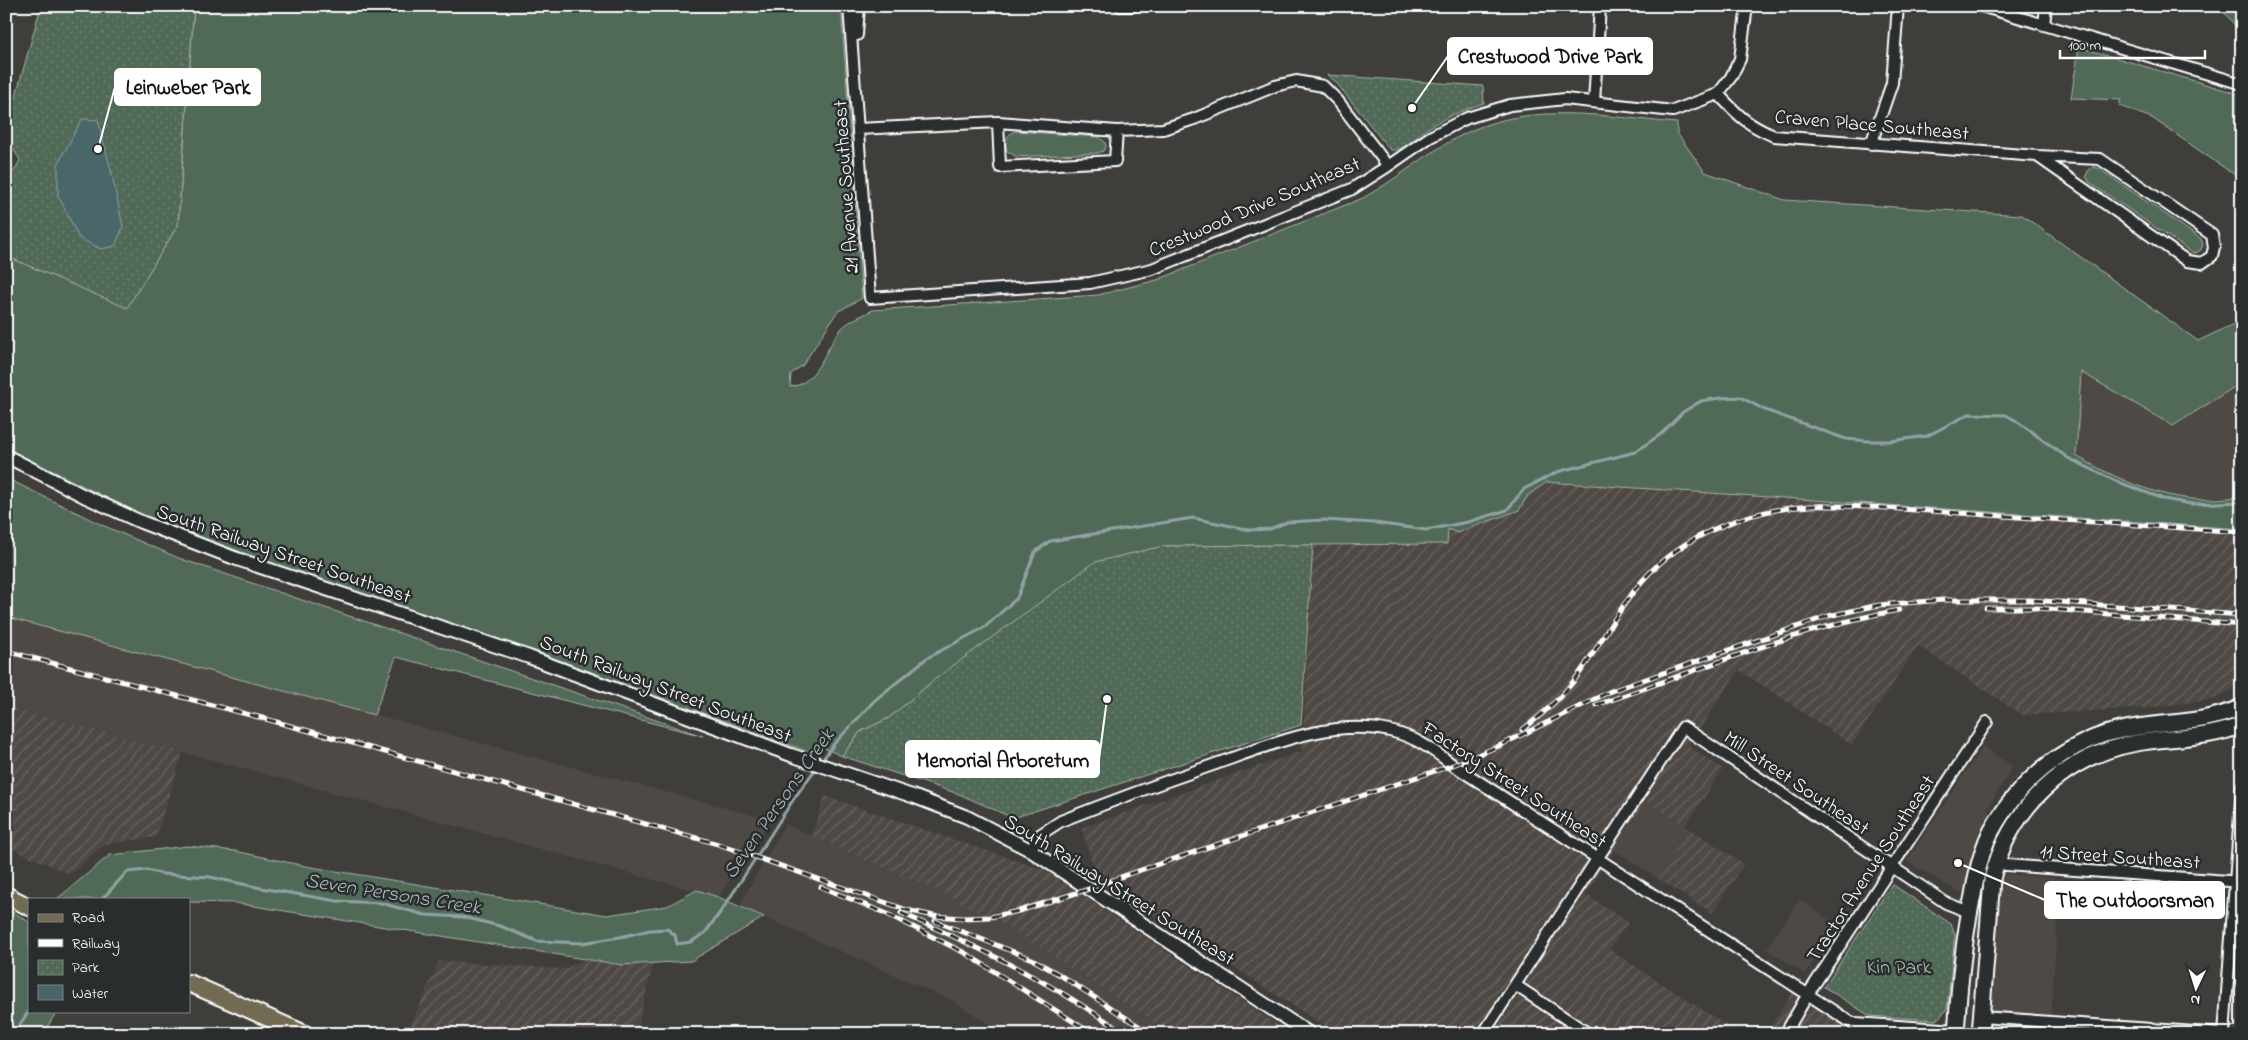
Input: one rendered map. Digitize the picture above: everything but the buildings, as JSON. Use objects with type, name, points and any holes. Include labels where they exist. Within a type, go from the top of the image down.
[{"type":"main road","points":[[1956,1032],[1964,946],[1978,870],[1987,841],[2012,800],[2050,762],[2068,751],[2105,734],[2126,729],[2194,721],[2235,709]]},
{"type":"main road","points":[[1980,1034],[1990,894],[1996,862],[2015,823],[2039,793],[2075,766],[2118,747],[2211,734],[2237,727]]},
{"type":"main road","points":[[6,895],[28,906]]},
{"type":"main road","points":[[190,983],[305,1034]]},
{"type":"street","name":"21 Avenue Southeast","points":[[849,6],[870,298]]},
{"type":"street","name":"21 Avenue Southeast","points":[[855,73],[859,6]]},
{"type":"street","points":[[1120,6],[1133,6]]},
{"type":"street","points":[[1594,102],[1600,6]]},
{"type":"street","points":[[1718,94],[1731,77],[1740,59],[1747,6]]},
{"type":"street","points":[[1871,144],[1892,83],[1898,6]]},
{"type":"street","points":[[1981,6],[2242,84]]},
{"type":"street","points":[[2044,25],[2046,6]]},
{"type":"street","points":[[858,128],[998,122],[1117,131],[1163,129],[1194,119],[1275,86],[1296,81],[1323,86],[1338,101],[1388,166]]},
{"type":"street","name":"Crestwood Drive Southeast","points":[[870,298],[1090,283],[1152,269],[1352,189],[1430,137],[1467,118],[1510,105],[1565,99],[1672,111],[1718,94]]},
{"type":"street","name":"Craven Place Southeast","points":[[1718,94],[1742,120],[1774,136],[2100,159],[2212,235],[2214,247],[2212,256],[2202,263],[2187,261],[2037,156]]},
{"type":"street","points":[[998,122],[1000,167],[1115,161],[1117,131]]},
{"type":"street","name":"South Railway Street Southeast","points":[[6,456],[84,496],[141,522],[238,559],[529,656],[801,758],[915,797],[967,818],[1030,850],[1310,1034]]},
{"type":"street","name":"Tractor Avenue Southeast","points":[[1785,1034],[1808,994],[1987,722]]},
{"type":"street","name":"Mill Street Southeast","points":[[1598,858],[1683,727],[1946,903],[1969,912]]},
{"type":"street","name":"Factory Street Southeast","points":[[1030,850],[1041,834],[1052,825],[1145,789],[1307,734],[1322,730],[1366,728],[1389,731],[1425,743],[1453,765],[1869,1034]]},
{"type":"street","points":[[1981,1017],[2224,1034],[2238,881],[2242,786]]},
{"type":"street","points":[[1483,1034],[1598,858]]},
{"type":"street","name":"11 Street Southeast","points":[[1996,862],[2033,867],[2238,881]]},
{"type":"street","points":[[1515,985],[1589,1034]]},
{"type":"street","points":[[1852,1023],[1956,1032]]},
{"type":"shaded area","points":[[2081,371],[2173,426],[2242,382],[2242,497],[2184,498],[2156,491],[2107,473],[2076,456]]},
{"type":"shaded area","points":[[1547,482],[2242,529],[2242,683],[2216,699],[2145,708],[2022,715],[1918,646],[1852,745],[1739,670],[1688,746],[1723,769],[1685,826],[1646,801],[1585,894],[1628,922],[1610,950],[1740,1034],[1337,1034],[1098,879],[1081,828],[1302,751],[1313,545],[1447,544],[1447,529],[1519,510],[1528,495]]},
{"type":"shaded area","points":[[6,617],[771,820],[718,897],[183,752],[6,707]]},
{"type":"shaded area","points":[[6,707],[183,752],[156,837],[105,844],[70,874],[6,846]]},
{"type":"shaded area","points":[[1983,746],[2013,767],[1987,808],[1990,815],[1970,866],[1965,890],[1960,893],[1907,861]]},
{"type":"shaded area","points":[[825,796],[1044,870],[1291,1034],[1172,1034],[1017,933],[949,896],[811,836]]},
{"type":"shaded area","points":[[1646,801],[1689,828],[1657,878],[1614,850]]},
{"type":"shaded area","points":[[785,824],[949,896],[1017,933],[1172,1034],[1005,1034],[953,1001],[739,906]]},
{"type":"shaded area","points":[[1689,828],[1744,864],[1712,913],[1657,878]]},
{"type":"shaded area","points":[[2006,874],[2060,879],[2050,1034],[1988,1034],[2002,880]]},
{"type":"shaded area","points":[[1799,900],[1837,925],[1805,974],[1767,949]]},
{"type":"shaded area","points":[[586,959],[622,965],[653,963],[636,1034],[407,1034],[439,961],[565,969]]},
{"type":"shaded area","points":[[1793,992],[1845,1026],[1935,1034],[1766,1034]]},
{"type":"green space","points":[[41,6],[194,6],[178,225],[127,308],[6,256],[6,186],[20,160],[6,137],[6,131]]},
{"type":"green space","points":[[194,6],[841,6],[862,298],[837,312],[803,365],[791,374],[790,387],[808,379],[845,325],[873,310],[1098,295],[1157,280],[1363,198],[1453,140],[1491,123],[1543,114],[1570,114],[1677,123],[1677,133],[1705,172],[1784,200],[2022,215],[2198,341],[2242,320],[2242,382],[2173,426],[2081,372],[2076,456],[2128,482],[2155,492],[2198,499],[2242,497],[2242,529],[1547,482],[1528,495],[1519,510],[1457,533],[1448,529],[1447,544],[1164,546],[935,679],[889,718],[860,732],[842,756],[815,744],[809,752],[528,649],[241,552],[144,516],[6,448],[6,256],[127,307],[178,225]]},
{"type":"green space","points":[[2219,6],[2242,6],[2242,34]]},
{"type":"green space","points":[[2079,47],[2242,95],[2242,180],[2152,118],[2119,106],[2121,100],[2071,98]]},
{"type":"green space","points":[[1327,75],[1483,86],[1484,103],[1445,118],[1431,126],[1404,147],[1390,150],[1335,81]]},
{"type":"green space","points":[[1015,131],[1099,137],[1105,142],[1106,147],[1098,153],[1017,157],[1007,151],[1006,145],[1006,139]]},
{"type":"green space","points":[[2093,167],[2098,168],[2201,239],[2203,244],[2201,250],[2196,253],[2191,252],[2089,182],[2086,176]]},
{"type":"green space","points":[[6,478],[102,525],[181,559],[703,736],[396,657],[374,715],[6,617]]},
{"type":"green space","points":[[1313,545],[1301,725],[1013,818],[959,794],[842,756],[860,732],[889,718],[935,679],[1095,562],[1163,546]]},
{"type":"green space","points":[[188,846],[235,851],[305,866],[607,915],[667,906],[697,890],[764,917],[691,961],[622,965],[235,903],[190,902],[190,898],[58,898],[110,855]]},
{"type":"green space","name":"Kin Park","points":[[1892,884],[1951,924],[1955,935],[1947,1010],[1936,1020],[1870,1016],[1824,987]]},
{"type":"green space","points":[[6,908],[28,921],[28,1012],[56,1012],[43,1034],[6,1034]]},
{"type":"water","points":[[82,119],[98,120],[123,227],[115,246],[101,249],[79,238],[58,195],[58,164]]},
{"type":"waterway","name":"Seven Persons Creek","points":[[821,762],[834,744],[875,700],[927,658],[985,627],[1017,598],[1035,552],[1050,541],[1193,518],[1250,530],[1270,529],[1287,522],[1324,520],[1375,523],[1426,530],[1468,522],[1507,510],[1524,489],[1557,472],[1635,452],[1661,434],[1683,412],[1701,401],[1740,397],[1765,410],[1846,439],[1868,441],[1890,441],[1927,436],[1969,414],[2006,415],[2068,458],[2116,481],[2163,499],[2191,504],[2242,502]]},
{"type":"waterway","name":"Seven Persons Creek","points":[[103,898],[127,872],[147,870],[163,874],[210,877],[337,901],[381,903],[425,915],[463,917],[500,926],[537,941],[582,943],[650,930],[667,929],[675,935],[677,944],[691,942],[705,933],[724,907],[795,797],[817,767]]},
{"type":"waterway","name":"Seven Persons Creek","points":[[13,1034],[28,1012]]},
{"type":"railway","points":[[1522,730],[1567,690],[1634,591],[1659,564],[1678,549],[1698,537],[1719,527],[1765,512],[1810,506],[1871,507],[2242,532]]},
{"type":"railway","points":[[902,909],[934,916],[990,917],[1019,911],[1089,889],[1453,765],[1499,746],[1611,691],[1828,616],[1879,605],[1944,600],[2031,600],[2242,615]]},
{"type":"railway","points":[[1986,608],[2037,608],[2242,625]]},
{"type":"railway","points":[[1596,705],[1746,652],[1821,628],[1899,610]]},
{"type":"railway","points":[[6,651],[262,718],[718,844],[907,910]]},
{"type":"railway","points":[[821,887],[885,913],[965,953],[1093,1034]]},
{"type":"railway","points":[[901,913],[959,939],[1044,983],[1125,1034]]},
{"type":"railway","points":[[935,921],[1032,959],[1151,1034]]},
{"type":"place","name":"Crestwood Drive Park","points":[[1412,108]]},
{"type":"place","name":"Leinweber Park","points":[[98,149]]},
{"type":"place","name":"Memorial Arboretum","points":[[1107,699]]},
{"type":"place","name":"The Outdoorsman","points":[[1958,863]]}]
